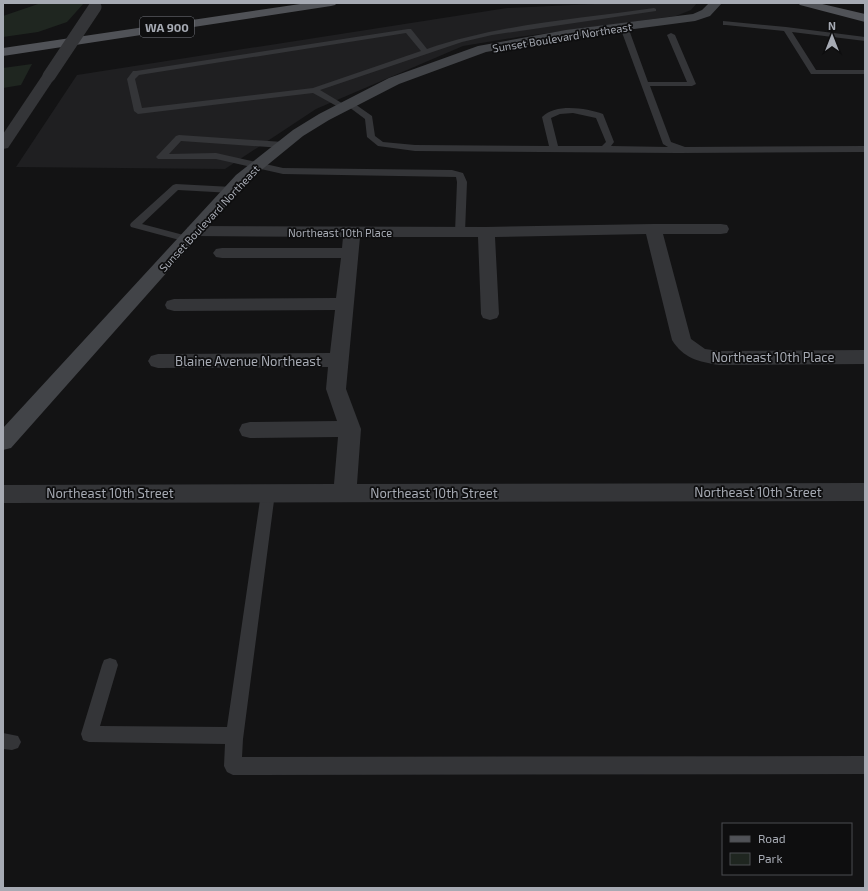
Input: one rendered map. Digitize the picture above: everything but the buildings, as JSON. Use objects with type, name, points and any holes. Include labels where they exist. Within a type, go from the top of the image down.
[{"type":"main road","name":"WA 900","points":[[3,52],[331,3]]},
{"type":"main road","name":"Sunset Boulevard Northeast","points":[[3,442],[232,190],[256,166],[317,121],[394,81],[483,49],[566,34],[695,17],[706,13],[716,3]]},
{"type":"main road","points":[[804,3],[865,18]]},
{"type":"main road","points":[[838,3],[865,10]]},
{"type":"street","points":[[3,144],[97,5]]},
{"type":"street","name":"Northeast 10th Place","points":[[653,229],[682,340],[688,349],[702,356],[719,358],[865,356]]},
{"type":"street","name":"Northeast 10th Place","points":[[191,235],[722,229]]},
{"type":"street","name":"Blaine Avenue Northeast","points":[[345,493],[350,429],[336,389],[352,232]]},
{"type":"street","points":[[486,232],[490,314]]},
{"type":"street","points":[[222,254],[350,253]]},
{"type":"street","points":[[174,304],[345,304]]},
{"type":"street","name":"Blaine Avenue Northeast","points":[[158,361],[339,360]]},
{"type":"street","points":[[250,430],[350,429]]},
{"type":"street","name":"Northeast 10th Street","points":[[3,494],[865,492]]},
{"type":"lane","points":[[425,50],[408,31],[136,73],[130,79],[138,111],[314,90],[425,50],[460,40],[492,33],[654,10]]},
{"type":"lane","points":[[726,23],[786,29],[864,40]]},
{"type":"lane","points":[[624,27],[667,144],[684,150]]},
{"type":"lane","points":[[786,29],[814,72],[865,72]]},
{"type":"lane","points":[[645,84],[692,84],[671,35]]},
{"type":"lane","points":[[314,90],[369,118],[371,137],[381,144],[415,148],[605,150],[865,149]]},
{"type":"lane","points":[[554,149],[546,117],[558,111],[588,111],[600,116],[610,142],[605,150]]},
{"type":"lane","points":[[283,145],[179,138],[161,157],[216,156],[256,166],[289,171],[452,173],[460,175],[462,182],[460,232]]},
{"type":"lane","points":[[191,235],[135,225],[176,187],[232,190]]},
{"type":"lane","points":[[268,493],[235,736],[233,766],[865,765]]},
{"type":"lane","points":[[110,665],[89,734],[235,736]]},
{"type":"shaded area","points":[[616,3],[697,3],[691,10],[676,16],[518,37],[463,46],[316,109],[225,169],[16,167],[77,75],[507,8]]},
{"type":"green space","points":[[41,3],[84,3],[67,22],[38,32],[3,37],[3,16]]},
{"type":"green space","points":[[32,64],[21,85],[3,88],[3,68]]}]
